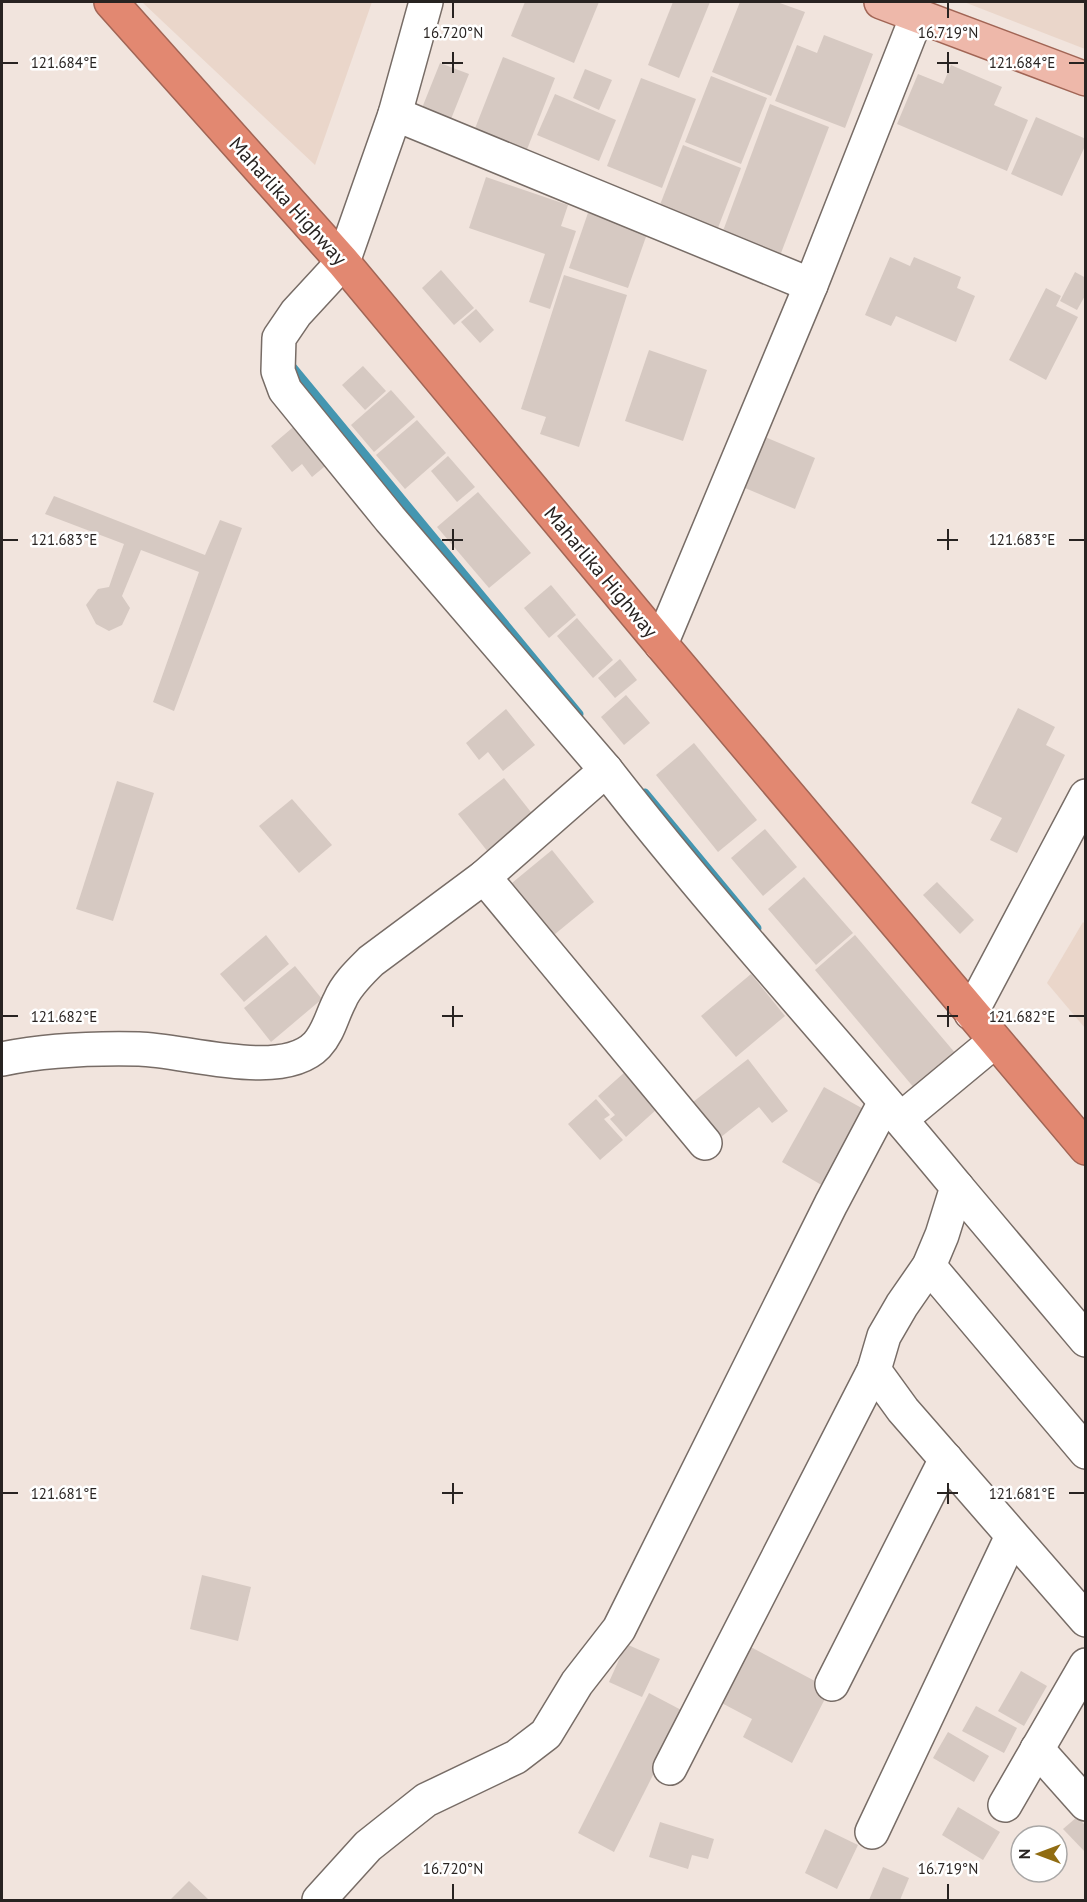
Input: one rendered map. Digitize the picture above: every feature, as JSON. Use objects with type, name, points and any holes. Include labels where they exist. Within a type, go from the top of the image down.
[{"type":"highway","name":"Maharlika Highway","points":[[111,2],[343,262],[1086,1148]]},
{"type":"main road","points":[[881,2],[1086,79]]},
{"type":"street","points":[[426,2],[395,114],[343,262],[296,313],[279,338],[278,371],[285,390],[390,519],[606,770],[721,911],[893,1110],[1086,1340]]},
{"type":"street","points":[[661,644],[811,285],[917,16]]},
{"type":"street","points":[[395,114],[811,285]]},
{"type":"street","points":[[2,1059],[32,1053],[140,1049],[256,1063],[285,1061],[302,1055],[317,1045],[332,1023],[340,998],[356,976],[371,961],[484,877],[606,770]]},
{"type":"street","points":[[971,1013],[1086,796]]},
{"type":"street","points":[[484,877],[705,1143]]},
{"type":"street","points":[[319,1900],[368,1846],[426,1800],[516,1757],[546,1734],[577,1683],[619,1629],[831,1204],[893,1110],[995,1041]]},
{"type":"street","points":[[670,1768],[874,1370],[884,1336],[929,1266],[942,1235],[957,1187]]},
{"type":"street","points":[[929,1266],[1086,1452]]},
{"type":"street","points":[[874,1370],[903,1410],[1086,1620]]},
{"type":"street","points":[[832,1684],[946,1460]]},
{"type":"street","points":[[872,1832],[1012,1536]]},
{"type":"street","points":[[1005,1805],[1086,1665]]},
{"type":"street","points":[[1037,1749],[1086,1804]]},
{"type":"shaded area","points":[[142,2],[372,2],[315,165]]},
{"type":"shaded area","points":[[964,2],[1085,2],[1085,49]]},
{"type":"shaded area","points":[[1083,922],[1086,925],[1085,1028],[1047,983]]},
{"type":"building","points":[[525,2],[599,2],[574,63],[511,36]]},
{"type":"building","points":[[673,2],[710,2],[679,78],[648,65]]},
{"type":"building","points":[[740,2],[777,2],[805,12],[771,96],[712,72]]},
{"type":"building","points":[[824,35],[873,54],[845,128],[775,101],[797,45],[817,53]]},
{"type":"building","points":[[503,57],[555,78],[526,152],[474,131]]},
{"type":"building","points":[[440,63],[469,74],[451,119],[422,108]]},
{"type":"building","points":[[951,65],[1002,87],[994,105],[1028,120],[1007,171],[897,124],[918,74],[943,84]]},
{"type":"building","points":[[585,69],[612,80],[599,110],[573,98]]},
{"type":"building","points":[[711,76],[767,98],[741,164],[685,142]]},
{"type":"building","points":[[641,78],[696,99],[662,188],[607,166]]},
{"type":"building","points":[[555,94],[616,120],[599,161],[537,135]]},
{"type":"building","points":[[770,104],[829,127],[778,261],[720,239]]},
{"type":"building","points":[[1036,117],[1086,139],[1086,144],[1062,196],[1011,174]]},
{"type":"building","points":[[683,145],[741,168],[716,233],[658,210]]},
{"type":"building","points":[[486,177],[568,205],[561,226],[576,231],[550,309],[529,302],[545,254],[469,228]]},
{"type":"building","points":[[589,210],[648,231],[628,288],[569,268]]},
{"type":"building","points":[[890,257],[910,266],[914,257],[961,277],[957,288],[975,296],[956,342],[896,316],[891,326],[865,315]]},
{"type":"building","points":[[441,270],[474,308],[454,325],[422,288]]},
{"type":"building","points":[[1075,272],[1086,278],[1086,294],[1077,310],[1060,301]]},
{"type":"building","points":[[564,275],[627,295],[579,447],[540,434],[546,417],[521,409]]},
{"type":"building","points":[[1046,288],[1061,296],[1056,306],[1078,317],[1046,380],[1009,360]]},
{"type":"building","points":[[476,309],[494,330],[480,343],[461,322]]},
{"type":"building","points":[[649,350],[707,370],[683,441],[625,421]]},
{"type":"building","points":[[363,366],[386,391],[365,410],[342,385]]},
{"type":"building","points":[[391,390],[415,417],[374,452],[351,425]]},
{"type":"building","points":[[417,420],[446,453],[405,489],[376,455]]},
{"type":"building","points":[[298,423],[330,462],[312,477],[302,464],[292,472],[271,446]]},
{"type":"building","points":[[765,437],[815,458],[795,509],[745,488]]},
{"type":"building","points":[[448,456],[475,487],[457,502],[431,471]]},
{"type":"building","points":[[478,492],[531,553],[489,588],[437,527]]},
{"type":"building","points":[[54,496],[205,555],[220,520],[242,528],[174,711],[153,702],[199,572],[141,550],[122,596],[130,608],[122,625],[109,631],[96,624],[86,605],[98,589],[109,587],[124,544],[45,514]]},
{"type":"building","points":[[551,585],[576,615],[549,638],[524,608]]},
{"type":"building","points":[[577,618],[613,660],[593,678],[557,636]]},
{"type":"building","points":[[620,659],[637,680],[615,698],[598,678]]},
{"type":"building","points":[[626,695],[650,723],[624,745],[601,717]]},
{"type":"building","points":[[1018,708],[1055,727],[1046,745],[1065,755],[1017,853],[990,840],[1002,818],[971,803]]},
{"type":"building","points":[[506,709],[535,745],[503,771],[488,752],[479,760],[466,743]]},
{"type":"building","points":[[694,743],[757,820],[718,852],[656,775]]},
{"type":"building","points":[[504,778],[534,816],[488,852],[458,814]]},
{"type":"building","points":[[117,781],[154,793],[113,921],[76,909]]},
{"type":"building","points":[[292,799],[332,845],[299,873],[259,826]]},
{"type":"building","points":[[765,829],[797,867],[763,896],[731,858]]},
{"type":"building","points":[[552,850],[594,902],[549,939],[507,887]]},
{"type":"building","points":[[804,877],[853,933],[816,965],[768,909]]},
{"type":"building","points":[[937,882],[974,920],[960,934],[923,895]]},
{"type":"building","points":[[266,935],[289,964],[244,1002],[220,974]]},
{"type":"building","points":[[855,935],[956,1054],[915,1089],[815,970]]},
{"type":"building","points":[[295,966],[322,999],[271,1042],[244,1008]]},
{"type":"building","points":[[751,974],[785,1016],[736,1057],[701,1016]]},
{"type":"building","points":[[748,1059],[788,1111],[772,1123],[759,1107],[721,1137],[693,1102]]},
{"type":"building","points":[[625,1072],[657,1109],[626,1137],[610,1119],[615,1115],[598,1096]]},
{"type":"building","points":[[824,1087],[867,1111],[825,1187],[782,1162]]},
{"type":"building","points":[[596,1099],[610,1115],[604,1119],[623,1140],[600,1160],[568,1124]]},
{"type":"building","points":[[202,1575],[251,1587],[238,1641],[190,1629]]},
{"type":"building","points":[[626,1644],[660,1659],[642,1697],[609,1682]]},
{"type":"building","points":[[745,1644],[830,1689],[792,1763],[743,1737],[752,1719],[716,1700]]},
{"type":"building","points":[[1021,1671],[1047,1686],[1024,1726],[998,1711]]},
{"type":"building","points":[[649,1693],[685,1712],[614,1852],[578,1833]]},
{"type":"building","points":[[976,1706],[1017,1728],[1004,1753],[962,1731]]},
{"type":"building","points":[[948,1732],[989,1756],[974,1782],[933,1758]]},
{"type":"building","points":[[958,1807],[1000,1832],[983,1860],[942,1835]]},
{"type":"building","points":[[1077,1817],[1086,1826],[1086,1853],[1069,1835],[1069,1824]]},
{"type":"building","points":[[660,1822],[714,1839],[708,1859],[692,1855],[688,1869],[649,1857]]},
{"type":"building","points":[[825,1829],[858,1845],[837,1889],[805,1873]]},
{"type":"building","points":[[883,1867],[909,1878],[900,1900],[869,1900]]},
{"type":"building","points":[[189,1881],[209,1900],[170,1900]]},
{"type":"waterway","points":[[290,364],[579,714]]},
{"type":"waterway","points":[[645,793],[757,928]]}]
